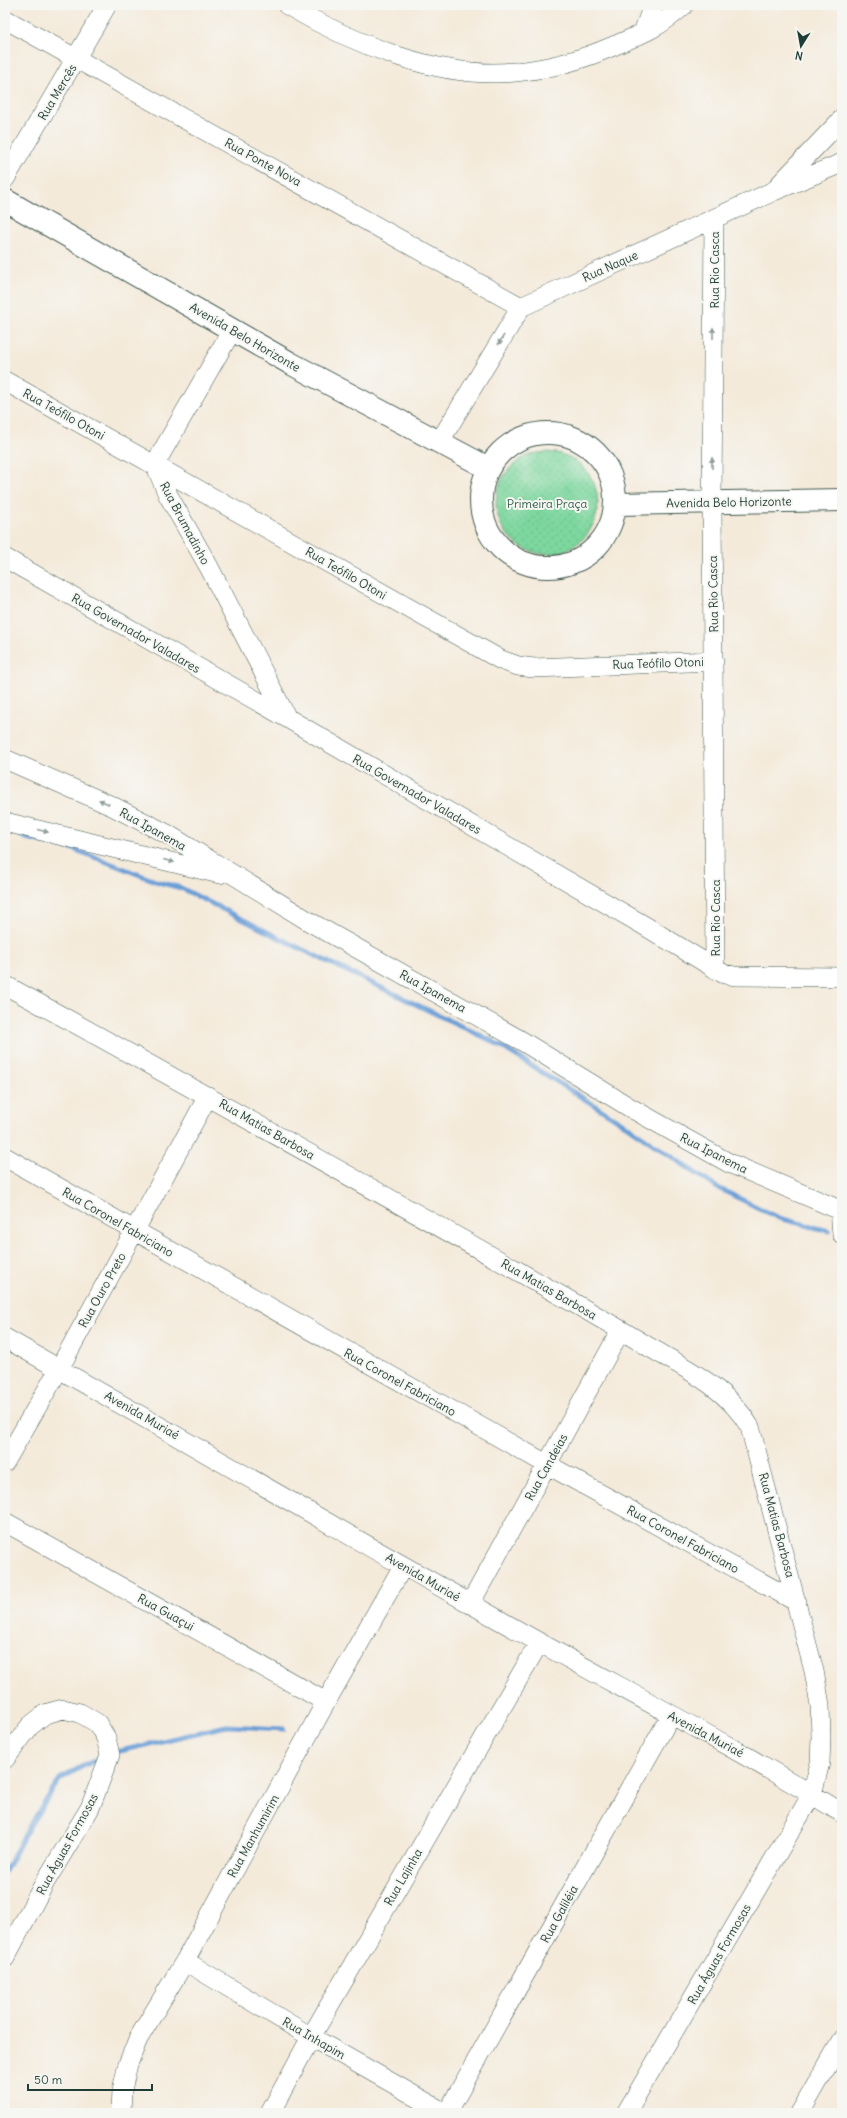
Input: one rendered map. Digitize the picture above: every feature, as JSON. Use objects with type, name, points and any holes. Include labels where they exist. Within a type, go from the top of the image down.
[{"type":"street","name":"Rua Mercês","points":[[5,179],[108,5]]},
{"type":"street","points":[[286,5],[362,43],[423,64],[468,71],[514,72],[555,66],[600,52],[660,25],[684,5]]},
{"type":"street","points":[[643,33],[653,5]]},
{"type":"street","name":"Rua Ponte Nova","points":[[5,19],[78,58],[521,307]]},
{"type":"street","points":[[774,191],[842,119]]},
{"type":"street","name":"Rua Naque","points":[[521,307],[774,191],[842,163]]},
{"type":"street","name":"Avenida Belo Horizonte","points":[[5,200],[290,364],[440,441],[488,468]]},
{"type":"street","name":"Rua Rio Casca","points":[[714,219],[712,502],[715,970]]},
{"type":"street","points":[[440,441],[521,307]]},
{"type":"street","points":[[155,464],[232,330]]},
{"type":"street","name":"Rua Teófilo Otoni","points":[[5,381],[501,660],[518,666],[534,668],[714,661]]},
{"type":"street","points":[[556,433],[569,437],[593,449],[606,465],[614,484],[616,504],[610,526],[605,536],[594,549],[580,559],[564,565],[547,567],[530,565],[514,558],[500,547],[490,534],[483,518],[480,501],[482,484],[488,468],[500,452],[516,440],[536,434],[556,433]]},
{"type":"street","name":"Rua Brumadinho","points":[[155,464],[168,494],[209,567],[287,718]]},
{"type":"street","name":"Avenida Belo Horizonte","points":[[616,504],[842,500]]},
{"type":"street","name":"Rua Governador Valadares","points":[[5,558],[287,718],[645,926],[715,970],[724,974],[735,976],[842,977]]},
{"type":"street","name":"Rua Ipanema","points":[[5,759],[112,806],[169,835],[235,877],[522,1041],[629,1107],[729,1163],[841,1210],[842,1234]]},
{"type":"street","points":[[5,822],[235,877]]},
{"type":"street","name":"Rua Matias Barbosa","points":[[5,985],[208,1096],[621,1330],[712,1385],[730,1400],[741,1412],[750,1427],[756,1445],[814,1671],[820,1705],[820,1763],[812,1794]]},
{"type":"street","name":"Rua Ouro Preto","points":[[5,1462],[59,1369],[208,1096]]},
{"type":"street","name":"Rua Coronel Fabriciano","points":[[5,1157],[134,1232],[548,1465],[797,1602]]},
{"type":"street","name":"Rua Candeias","points":[[470,1604],[548,1465],[621,1330]]},
{"type":"street","name":"Avenida Muriaé","points":[[5,1338],[539,1643],[728,1744],[842,1813]]},
{"type":"street","name":"Rua Guaçui","points":[[5,1522],[326,1702]]},
{"type":"street","name":"Rua Manhumirim","points":[[121,2113],[122,2090],[128,2064],[138,2038],[185,1961],[326,1702],[403,1566]]},
{"type":"street","name":"Rua Lajinha","points":[[270,2113],[311,2037],[539,1643]]},
{"type":"street","name":"Rua Águas Formosas","points":[[5,1759],[30,1726],[45,1714],[63,1709],[80,1713],[97,1723],[106,1738],[110,1755],[107,1768],[90,1808],[45,1882],[5,1958]]},
{"type":"street","name":"Rua Galiléia","points":[[446,2113],[672,1715]]},
{"type":"street","name":"Rua Águas Formosas","points":[[626,2113],[812,1794]]},
{"type":"street","name":"Rua Inhapim","points":[[185,1961],[311,2037],[446,2113]]},
{"type":"street","points":[[800,2113],[842,2040]]},
{"type":"green space","name":"Primeira Praça","points":[[537,452],[557,452],[576,460],[590,474],[598,493],[598,513],[595,523],[590,532],[576,546],[557,554],[537,554],[518,546],[504,532],[496,513],[496,493],[504,474],[518,460]]},
{"type":"waterway","points":[[15,832],[26,838],[71,848],[158,882],[181,888],[299,948],[494,1042],[627,1126],[716,1187],[779,1218],[829,1231]]},
{"type":"waterway","points":[[116,1752],[226,1726],[284,1729]]},
{"type":"waterway","points":[[5,1871],[29,1827],[60,1779],[103,1757]]}]
